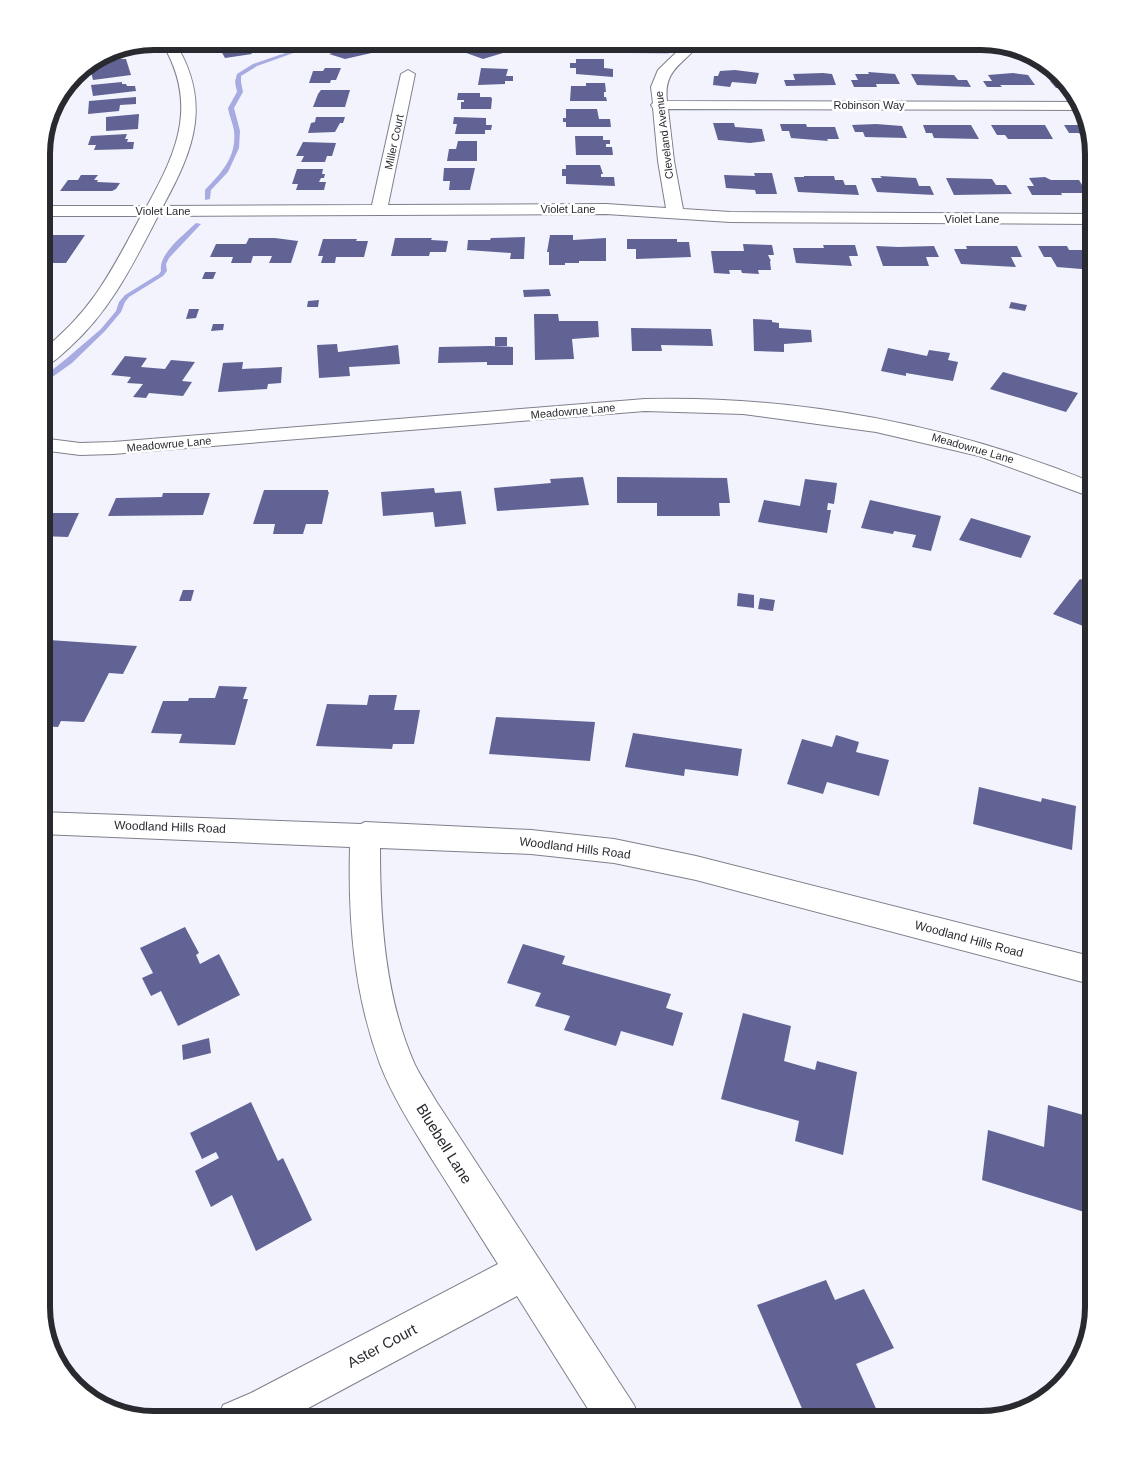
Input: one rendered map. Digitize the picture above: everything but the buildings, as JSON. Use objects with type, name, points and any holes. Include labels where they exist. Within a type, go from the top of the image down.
[{"type":"street","points":[[50,354],[68,339],[111,288],[178,162],[189,120],[188,89],[181,68],[172,50]]},
{"type":"street","name":"Cleveland Avenue","points":[[675,213],[658,104],[658,88],[665,70],[686,50]]},
{"type":"street","name":"Miller Court","points":[[379,209],[408,74]]},
{"type":"street","name":"Robinson Way","points":[[658,104],[1073,106]]},
{"type":"street","name":"Violet Lane","points":[[50,211],[606,209],[761,218],[1085,219]]},
{"type":"street","name":"Meadowrue Lane","points":[[50,445],[80,449],[113,448],[645,405],[720,405],[837,418],[916,432],[1004,456],[1085,488]]},
{"type":"street","name":"Woodland Hills Road","points":[[50,823],[366,834],[531,842],[597,849],[655,858],[1085,969]]},
{"type":"street","name":"Bluebell Lane","points":[[366,834],[364,889],[367,939],[372,974],[383,1020],[399,1068],[423,1112],[613,1411]]},
{"type":"street","name":"Aster Court","points":[[259,1411],[526,1271]]},
{"type":"shaded area","points":[[553,50],[672,50],[668,54]]},
{"type":"waterway","points":[[207,199],[208,190],[225,172],[234,157],[238,140],[231,108],[240,92],[239,75],[255,65],[299,50]]},
{"type":"waterway","points":[[50,376],[103,330],[119,311],[122,302],[127,296],[161,275],[164,271],[163,264],[166,257],[198,224]]}]
